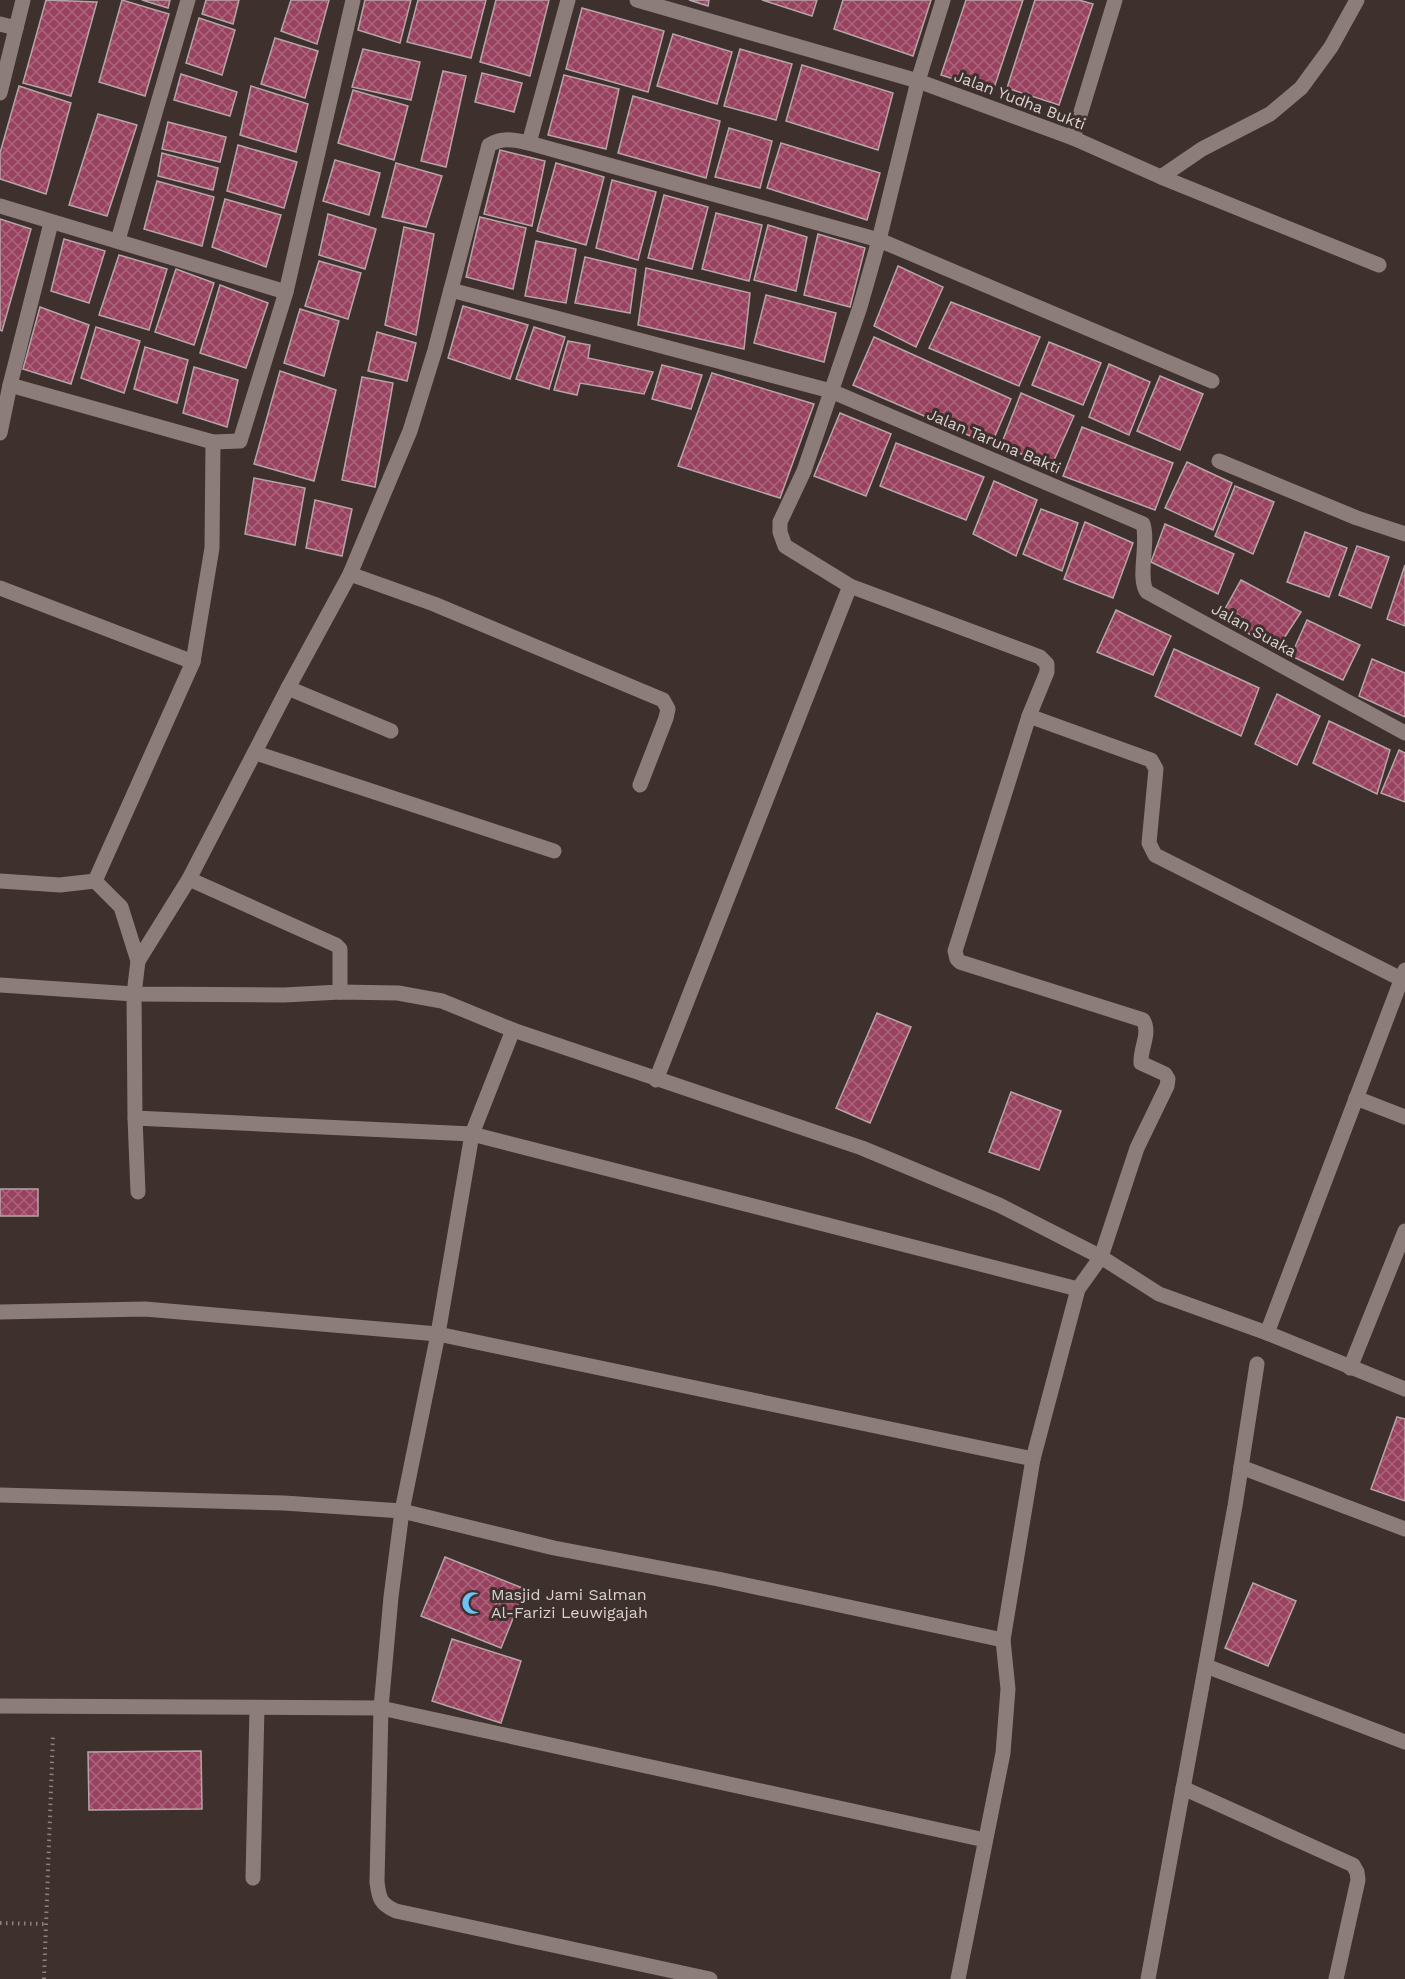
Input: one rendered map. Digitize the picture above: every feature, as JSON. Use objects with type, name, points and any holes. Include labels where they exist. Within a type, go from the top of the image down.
[{"type":"street","points":[[0,93],[22,0]]},
{"type":"street","points":[[118,240],[188,0]]},
{"type":"street","points":[[10,385],[213,442],[240,441],[286,292],[353,0]]},
{"type":"street","points":[[529,143],[568,0]]},
{"type":"street","name":"Jalan Yudha Bukti","points":[[637,0],[918,81],[1072,138],[1161,177],[1379,265]]},
{"type":"street","points":[[943,0],[918,81],[860,307],[804,471],[780,522],[780,532],[785,546],[850,586],[1040,657],[1047,664],[1047,672],[1029,716],[954,951],[960,962],[1143,1020],[1147,1025],[1141,1063],[1165,1074],[1168,1083],[1137,1148],[1101,1257],[1078,1289],[1033,1459],[1003,1640],[1008,1689],[1003,1753],[958,1979]]},
{"type":"street","points":[[1072,138],[1115,0]]},
{"type":"street","points":[[1161,177],[1202,148],[1270,114],[1301,88],[1331,47],[1357,0]]},
{"type":"street","points":[[0,24],[16,28]]},
{"type":"street","points":[[138,961],[189,879],[350,574],[410,431],[451,290],[489,144],[508,138],[529,143],[879,240],[1212,381]]},
{"type":"street","points":[[0,206],[286,292]]},
{"type":"street","points":[[0,433],[51,223]]},
{"type":"street","name":"Jalan Taruna Bakti","points":[[451,290],[831,391],[1143,524]]},
{"type":"street","points":[[95,881],[193,662],[212,548],[213,442]]},
{"type":"street","points":[[1219,461],[1357,518],[1405,534]]},
{"type":"street","name":"Jalan Suaka","points":[[1143,524],[1145,537],[1143,584],[1147,592],[1405,733]]},
{"type":"street","points":[[350,574],[434,604],[663,700],[668,709],[666,718],[640,785]]},
{"type":"street","points":[[656,1080],[850,586]]},
{"type":"street","points":[[0,588],[193,662]]},
{"type":"street","points":[[288,688],[391,731]]},
{"type":"street","points":[[1029,716],[1151,760],[1156,768],[1149,843],[1155,855],[1404,977],[1267,1333]]},
{"type":"street","points":[[256,753],[554,851]]},
{"type":"street","points":[[189,879],[336,945],[340,949],[340,992]]},
{"type":"street","points":[[0,881],[60,885],[95,881]]},
{"type":"street","points":[[95,881],[121,907],[138,961],[134,994],[138,1192]]},
{"type":"street","points":[[0,985],[134,994],[398,993],[442,1001],[513,1030],[862,1148],[999,1205],[1101,1257],[1159,1294],[1267,1333],[1405,1389]]},
{"type":"street","points":[[513,1030],[472,1134],[438,1334],[402,1511],[391,1597],[381,1708],[377,1882],[379,1896],[385,1906],[396,1911],[690,1977],[710,1979]]},
{"type":"street","points":[[1356,1098],[1405,1117]]},
{"type":"street","points":[[135,1118],[472,1134],[1078,1289]]},
{"type":"street","points":[[1350,1368],[1405,1230]]},
{"type":"street","points":[[0,1312],[145,1309],[438,1334],[1033,1459]]},
{"type":"street","points":[[1148,1979],[1206,1666],[1257,1365]]},
{"type":"street","points":[[1241,1467],[1405,1529]]},
{"type":"street","points":[[0,1495],[284,1503],[402,1511],[554,1548],[718,1579],[1003,1640]]},
{"type":"street","points":[[1206,1666],[1405,1742]]},
{"type":"street","points":[[0,1706],[381,1708],[985,1840]]},
{"type":"street","points":[[253,1878],[257,1708]]},
{"type":"street","points":[[1183,1788],[1353,1865],[1358,1880],[1336,1979]]},
{"type":"path","points":[[44,1979],[53,1707]]},
{"type":"path","points":[[0,1923],[46,1924]]},
{"type":"building","points":[[46,0],[97,2],[71,96],[23,83]]},
{"type":"building","points":[[122,0],[169,14],[145,96],[99,82]]},
{"type":"building","points":[[142,0],[170,0],[168,8]]},
{"type":"building","points":[[206,0],[239,0],[233,24],[202,14]]},
{"type":"building","points":[[291,0],[329,0],[317,44],[281,31]]},
{"type":"building","points":[[365,0],[411,0],[400,43],[358,30]]},
{"type":"building","points":[[418,0],[486,0],[471,58],[407,42]]},
{"type":"building","points":[[496,0],[549,0],[530,76],[480,62]]},
{"type":"building","points":[[689,0],[709,0],[708,6]]},
{"type":"building","points":[[762,0],[817,0],[812,16]]},
{"type":"building","points":[[843,0],[931,0],[913,56],[834,29]]},
{"type":"building","points":[[966,0],[1023,0],[993,91],[941,75]]},
{"type":"building","points":[[1035,0],[1079,0],[1093,4],[1059,105],[1007,88]]},
{"type":"building","points":[[582,8],[664,31],[648,92],[566,69]]},
{"type":"building","points":[[199,18],[235,30],[222,75],[186,63]]},
{"type":"building","points":[[673,34],[732,52],[717,104],[657,86]]},
{"type":"building","points":[[275,38],[318,51],[305,98],[261,84]]},
{"type":"building","points":[[363,49],[420,62],[411,100],[352,87]]},
{"type":"building","points":[[740,49],[792,64],[776,120],[724,106]]},
{"type":"building","points":[[802,65],[893,93],[878,150],[786,121]]},
{"type":"building","points":[[443,71],[466,76],[446,167],[421,161]]},
{"type":"building","points":[[482,73],[522,83],[514,112],[475,102]]},
{"type":"building","points":[[181,74],[237,92],[230,116],[174,100]]},
{"type":"building","points":[[564,75],[619,89],[606,149],[548,135]]},
{"type":"building","points":[[19,86],[71,103],[46,194],[0,179],[0,153]]},
{"type":"building","points":[[251,86],[308,104],[296,152],[240,135]]},
{"type":"building","points":[[353,90],[408,106],[394,160],[338,143]]},
{"type":"building","points":[[633,96],[720,121],[706,178],[618,153]]},
{"type":"building","points":[[98,114],[137,125],[107,216],[69,205]]},
{"type":"building","points":[[168,122],[226,137],[220,162],[162,149]]},
{"type":"building","points":[[729,128],[772,141],[760,188],[715,177]]},
{"type":"building","points":[[781,143],[880,173],[867,220],[767,188]]},
{"type":"building","points":[[238,145],[297,162],[284,208],[227,191]]},
{"type":"building","points":[[500,150],[545,161],[532,226],[484,214]]},
{"type":"building","points":[[162,153],[218,168],[213,190],[158,176]]},
{"type":"building","points":[[335,160],[380,173],[369,215],[323,201]]},
{"type":"building","points":[[396,163],[442,176],[426,227],[382,217]]},
{"type":"building","points":[[556,163],[604,177],[586,245],[537,231]]},
{"type":"building","points":[[612,180],[656,192],[638,260],[596,248]]},
{"type":"building","points":[[157,181],[214,197],[202,246],[144,229]]},
{"type":"building","points":[[664,195],[708,207],[692,269],[648,258]]},
{"type":"building","points":[[225,199],[281,215],[266,267],[212,247]]},
{"type":"building","points":[[716,213],[762,225],[749,281],[702,269]]},
{"type":"building","points":[[328,214],[376,229],[365,269],[319,255]]},
{"type":"building","points":[[480,217],[526,228],[513,289],[466,277]]},
{"type":"building","points":[[0,219],[31,229],[2,331],[0,330]]},
{"type":"building","points":[[768,225],[807,237],[796,291],[754,280]]},
{"type":"building","points":[[404,227],[434,234],[416,335],[385,325]]},
{"type":"building","points":[[818,234],[865,248],[850,307],[804,295]]},
{"type":"building","points":[[64,239],[105,251],[89,303],[51,291]]},
{"type":"building","points":[[536,241],[576,249],[566,303],[525,296]]},
{"type":"building","points":[[119,255],[167,269],[149,330],[99,315]]},
{"type":"building","points":[[585,257],[636,269],[630,313],[575,303]]},
{"type":"building","points":[[319,261],[361,273],[348,319],[305,306]]},
{"type":"building","points":[[898,266],[943,287],[916,347],[874,326]]},
{"type":"building","points":[[646,268],[750,293],[744,349],[638,325]]},
{"type":"building","points":[[176,269],[214,283],[194,345],[155,332]]},
{"type":"building","points":[[220,285],[268,303],[246,368],[200,353]]},
{"type":"building","points":[[766,295],[836,313],[824,362],[754,343]]},
{"type":"building","points":[[951,302],[1040,337],[1019,386],[929,348]]},
{"type":"building","points":[[463,306],[528,325],[510,379],[448,358]]},
{"type":"building","points":[[40,307],[89,325],[71,384],[23,369]]},
{"type":"building","points":[[300,309],[339,321],[324,376],[284,363]]},
{"type":"building","points":[[96,327],[140,341],[124,393],[81,378]]},
{"type":"building","points":[[534,327],[565,337],[549,389],[516,379]]},
{"type":"building","points":[[377,332],[416,343],[407,381],[368,371]]},
{"type":"building","points":[[874,337],[1011,399],[991,445],[853,385]]},
{"type":"building","points":[[568,341],[590,345],[588,358],[653,372],[644,394],[580,383],[577,395],[554,390]]},
{"type":"building","points":[[1049,342],[1101,363],[1083,405],[1032,385]]},
{"type":"building","points":[[145,347],[188,360],[177,403],[134,389]]},
{"type":"building","points":[[1109,364],[1150,382],[1129,435],[1089,417]]},
{"type":"building","points":[[662,365],[702,375],[691,409],[652,399]]},
{"type":"building","points":[[194,367],[238,380],[227,427],[183,413]]},
{"type":"building","points":[[280,371],[336,390],[314,481],[254,464]]},
{"type":"building","points":[[712,373],[814,404],[780,498],[678,466]]},
{"type":"building","points":[[1160,376],[1203,394],[1180,450],[1137,431]]},
{"type":"building","points":[[362,377],[393,383],[375,487],[342,480]]},
{"type":"building","points":[[1021,393],[1074,416],[1051,467],[1001,445]]},
{"type":"building","points":[[840,413],[891,434],[866,496],[814,476]]},
{"type":"building","points":[[1082,427],[1173,463],[1155,510],[1063,476]]},
{"type":"building","points":[[896,443],[984,477],[966,520],[880,486]]},
{"type":"building","points":[[1187,462],[1232,483],[1213,530],[1165,508]]},
{"type":"building","points":[[254,478],[305,488],[295,545],[245,534]]},
{"type":"building","points":[[994,481],[1037,500],[1016,556],[973,534]]},
{"type":"building","points":[[1235,486],[1274,502],[1253,554],[1215,536]]},
{"type":"building","points":[[315,500],[352,509],[342,556],[306,548]]},
{"type":"building","points":[[1041,509],[1078,523],[1062,571],[1023,554]]},
{"type":"building","points":[[1085,522],[1133,543],[1113,598],[1064,579]]},
{"type":"building","points":[[1165,524],[1234,554],[1218,594],[1151,562]]},
{"type":"building","points":[[1305,532],[1347,548],[1329,597],[1287,582]]},
{"type":"building","points":[[1357,546],[1389,557],[1371,608],[1339,595]]},
{"type":"building","points":[[1405,565],[1405,626],[1387,619]]},
{"type":"building","points":[[1241,580],[1301,612],[1277,649],[1220,618]]},
{"type":"building","points":[[1116,610],[1171,636],[1153,675],[1097,652]]},
{"type":"building","points":[[1307,620],[1360,645],[1343,680],[1291,656]]},
{"type":"building","points":[[1174,649],[1259,688],[1241,736],[1155,696]]},
{"type":"building","points":[[1372,659],[1405,673],[1405,717],[1359,696]]},
{"type":"building","points":[[1277,694],[1320,716],[1297,765],[1255,744]]},
{"type":"building","points":[[1329,721],[1390,750],[1377,794],[1313,763]]},
{"type":"building","points":[[1399,750],[1405,753],[1405,802],[1381,793]]},
{"type":"building","points":[[877,1013],[911,1027],[870,1123],[836,1108]]},
{"type":"building","points":[[1011,1092],[1061,1111],[1039,1170],[989,1152]]},
{"type":"building","points":[[0,1189],[38,1189],[38,1216],[0,1216]]},
{"type":"building","points":[[1397,1417],[1405,1419],[1405,1501],[1371,1489]]},
{"type":"building","name":"Masjid Jami Salman Al-Farizi Leuwigajah","points":[[445,1557],[525,1589],[501,1648],[421,1616]]},
{"type":"building","points":[[1253,1583],[1296,1601],[1268,1666],[1225,1648]]},
{"type":"building","points":[[452,1639],[521,1661],[501,1723],[432,1701]]},
{"type":"building","points":[[201,1751],[202,1809],[89,1810],[88,1752]]},
{"type":"place","name":"Masjid Jami Salman Al-Farizi Leuwigajah","points":[[473,1603]]}]
